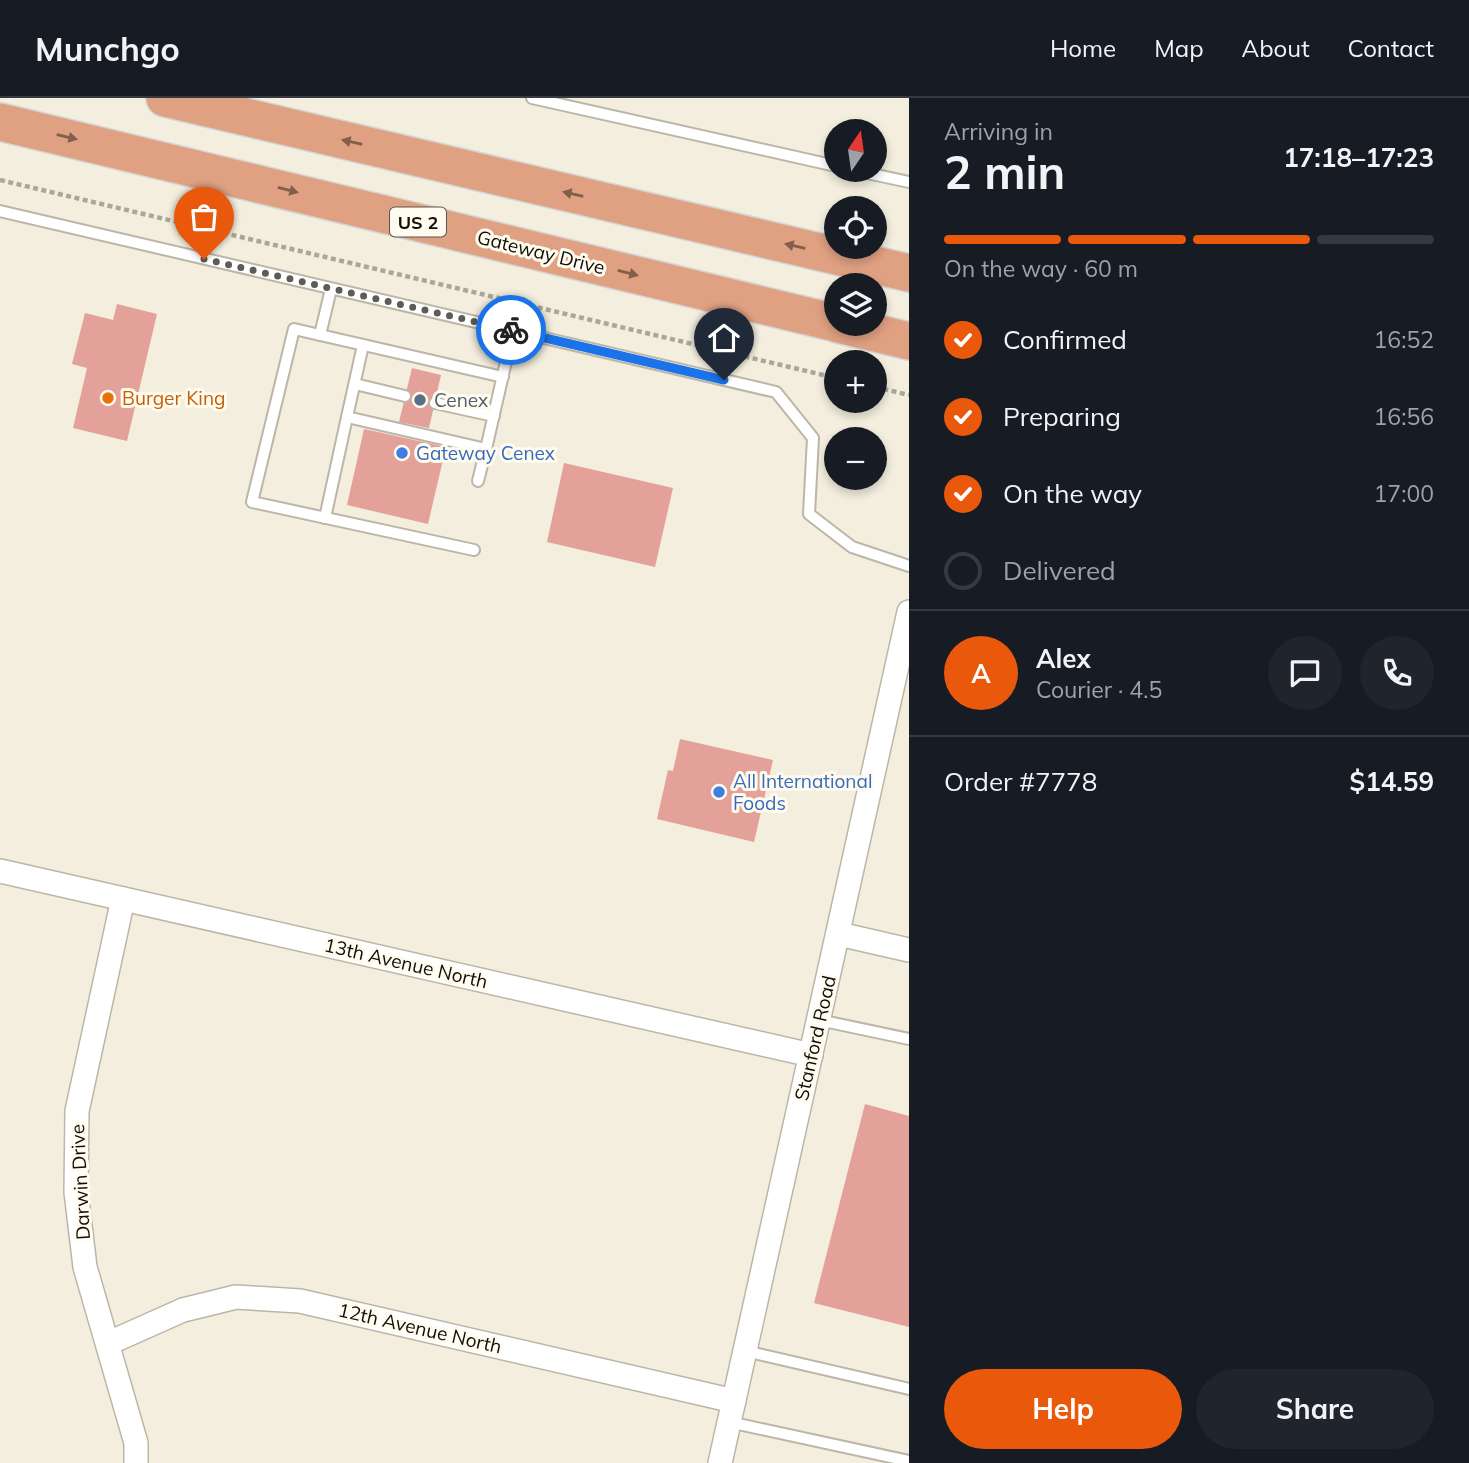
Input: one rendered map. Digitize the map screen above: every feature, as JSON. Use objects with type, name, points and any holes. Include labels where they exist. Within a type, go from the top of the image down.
[{"type":"highway","points":[[165,98],[909,273]]},
{"type":"highway","name":"Gateway Drive","points":[[0,122],[824,321]]},
{"type":"highway","name":"Gateway Drive","points":[[887,336],[909,341]]},
{"type":"street","name":"Stanford Road","points":[[720,1463],[909,612]]},
{"type":"street","name":"13th Avenue North","points":[[0,871],[811,1055]]},
{"type":"street","name":"Darwin Drive","points":[[123,899],[76,1111],[76,1192],[85,1267],[109,1342],[136,1443],[136,1463]]},
{"type":"street","points":[[839,934],[909,950]]},
{"type":"street","name":"12th Avenue North","points":[[109,1342],[183,1310],[236,1297],[300,1301],[731,1411]]},
{"type":"lane","points":[[532,98],[824,163]]},
{"type":"lane","points":[[887,177],[909,182]]},
{"type":"lane","points":[[0,211],[776,392],[813,438],[808,513],[852,547],[909,566]]},
{"type":"lane","points":[[320,335],[331,289]]},
{"type":"lane","points":[[474,550],[252,502],[294,329],[503,377]]},
{"type":"lane","points":[[478,481],[513,331]]},
{"type":"lane","points":[[325,518],[363,345]]},
{"type":"lane","points":[[355,384],[405,396]]},
{"type":"lane","points":[[435,403],[494,416]]},
{"type":"lane","points":[[347,417],[486,449]]},
{"type":"lane","points":[[819,1020],[909,1038]]},
{"type":"lane","points":[[745,1351],[909,1389]]},
{"type":"lane","points":[[731,1411],[909,1461]]},
{"type":"path","points":[[0,180],[824,375]]},
{"type":"path","points":[[887,390],[909,395]]},
{"type":"building","name":"Burger King","points":[[117,304],[157,314],[127,441],[73,428],[87,368],[72,364],[85,313],[113,320]]},
{"type":"building","points":[[412,368],[441,375],[429,428],[399,422]]},
{"type":"building","points":[[364,429],[446,447],[428,524],[347,505]]},
{"type":"building","points":[[564,463],[673,488],[655,567],[547,542]]},
{"type":"building","points":[[680,739],[773,760],[754,842],[657,819],[668,770],[673,771]]},
{"type":"building","points":[[865,1104],[909,1116],[909,1327],[814,1303]]},
{"type":"way so far","points":[[204,259],[511,330]]},
{"type":"place","name":"Burger King","points":[[108,398]]},
{"type":"place","name":"Cenex","points":[[420,400]]},
{"type":"place","name":"Gateway Cenex","points":[[402,453]]},
{"type":"place","name":"All International Foods","points":[[719,792]]},
{"type":"route","points":[[511,330],[724,380]]}]
